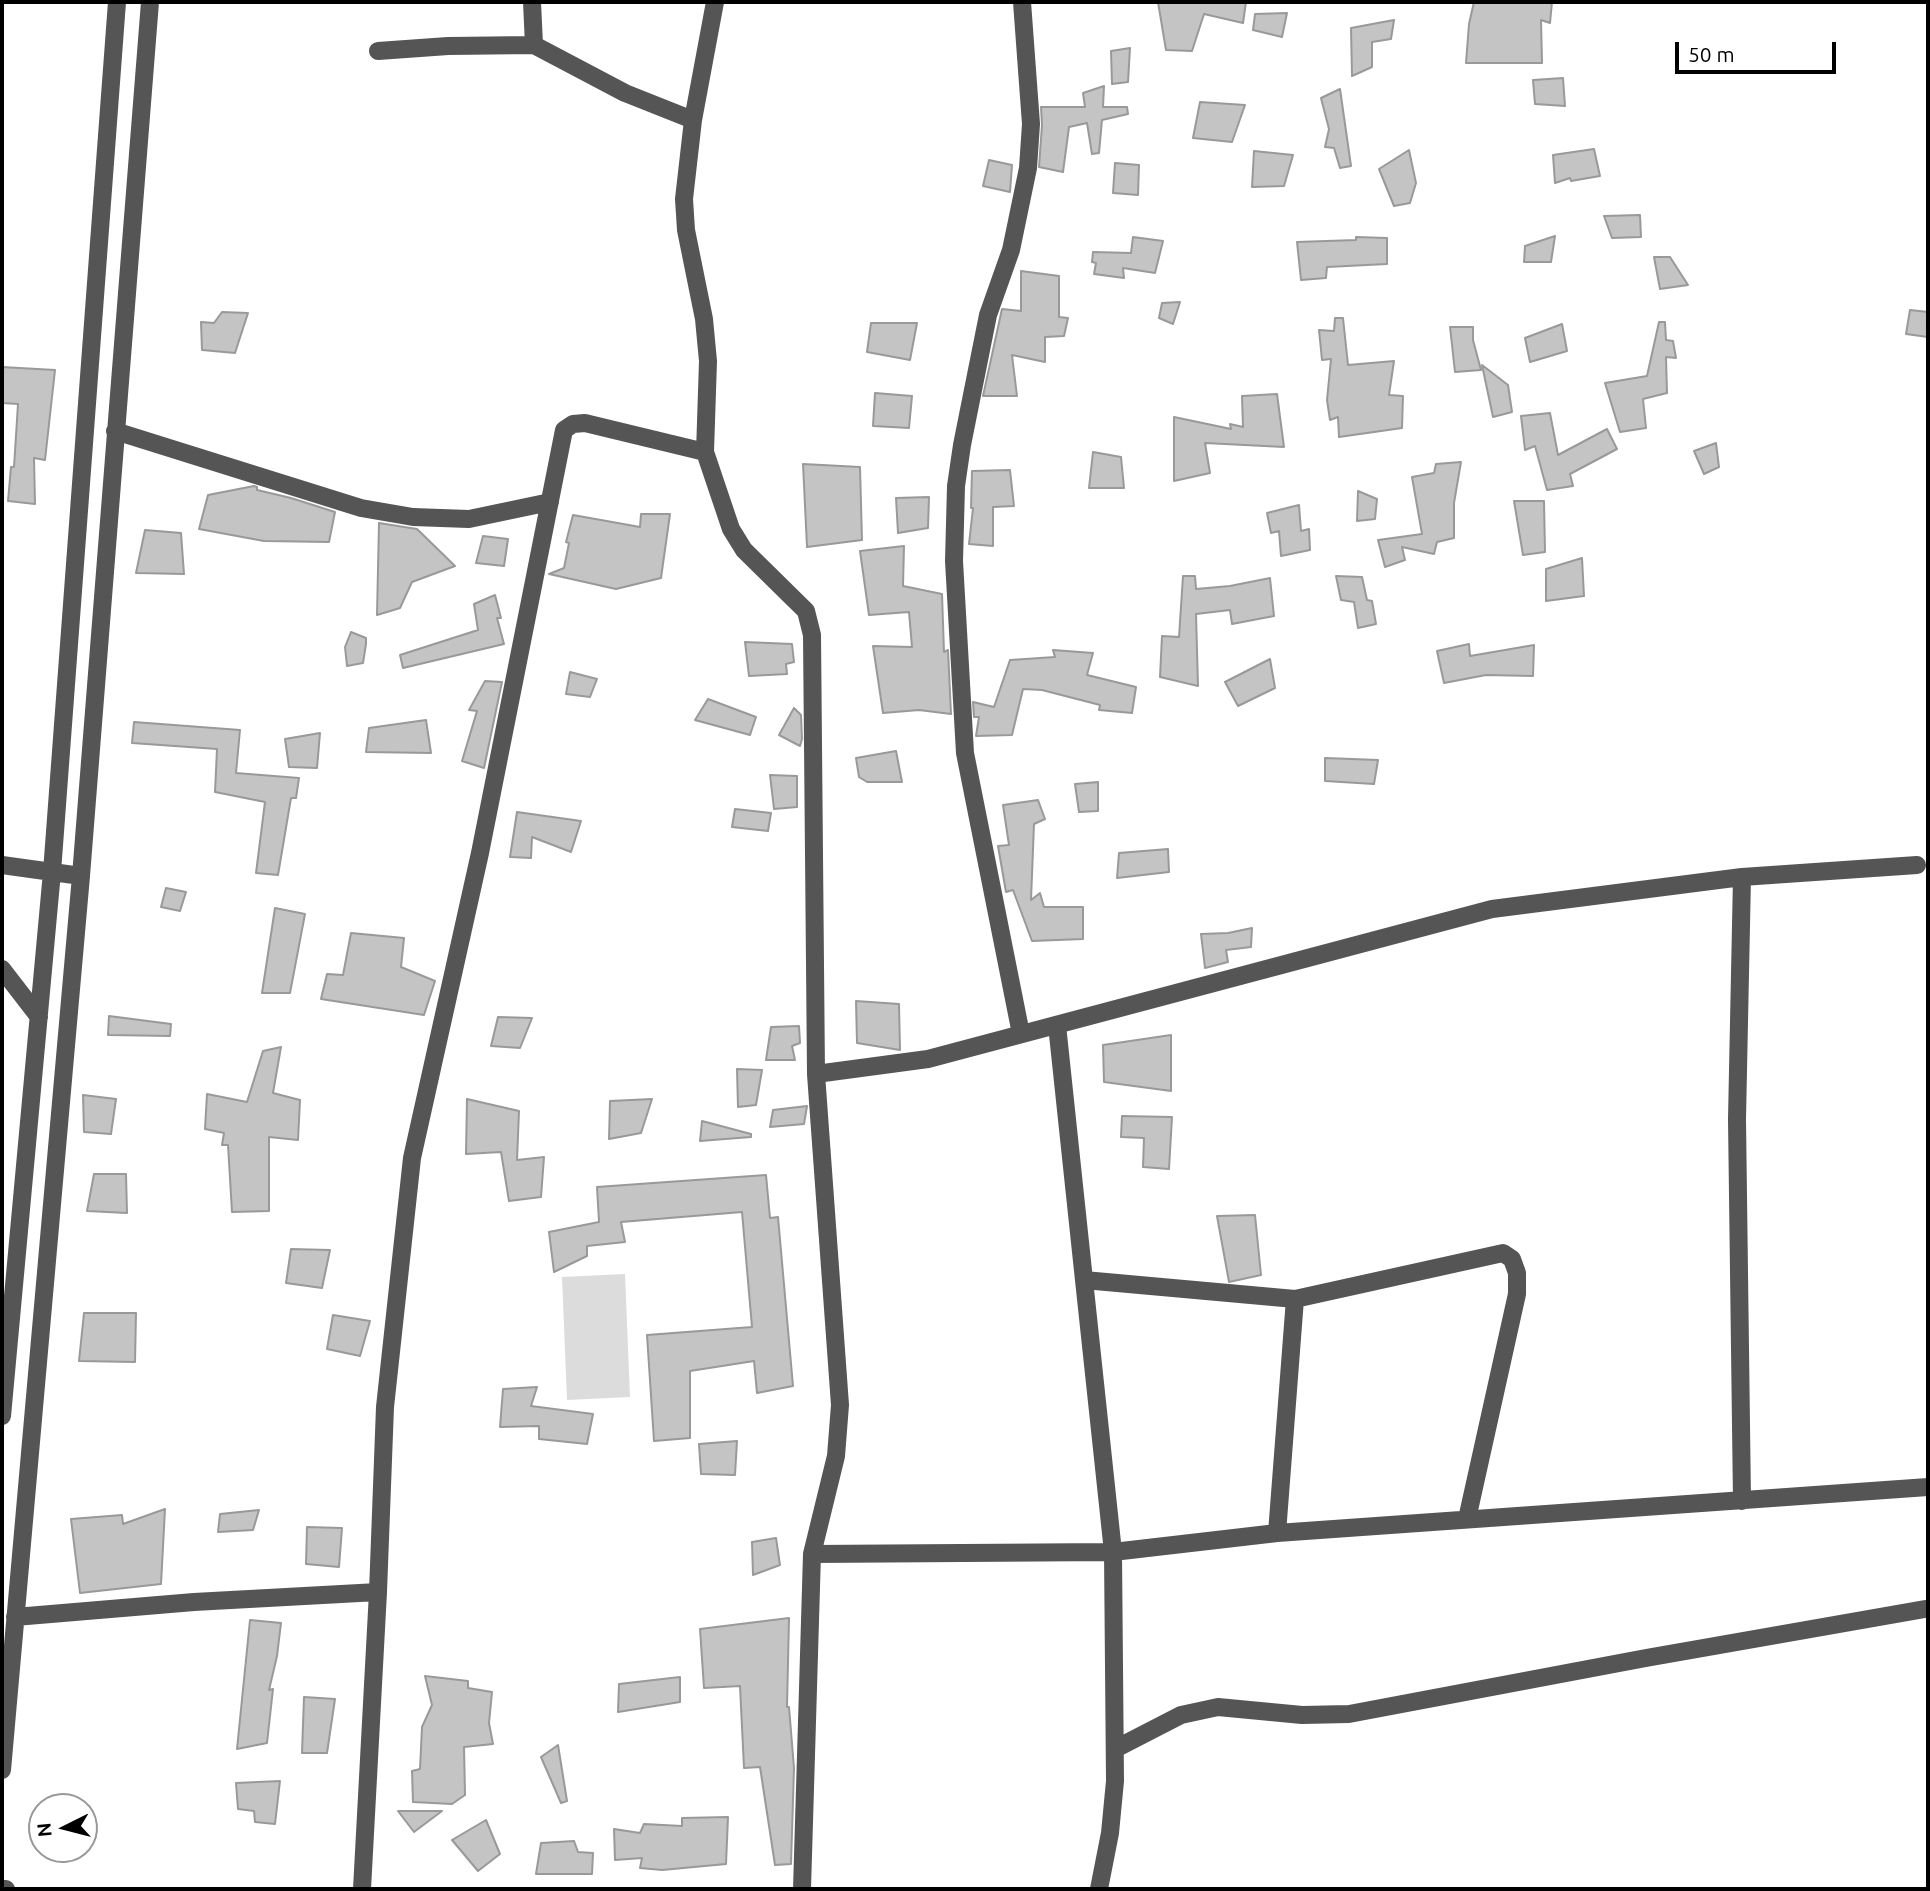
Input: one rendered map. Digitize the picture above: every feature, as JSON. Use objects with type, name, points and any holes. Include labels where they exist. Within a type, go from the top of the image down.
[{"type":"street","points":[[2,1416],[52,872],[117,2]]},
{"type":"street","points":[[2,1770],[7,1648],[15,1617],[81,876],[150,2]]},
{"type":"street","points":[[533,2],[534,45]]},
{"type":"street","points":[[715,2],[692,120],[684,198],[686,230],[704,319],[708,360],[705,452],[731,529],[744,550],[806,611],[812,635],[816,1074],[840,1405],[836,1456],[812,1554],[802,1889]]},
{"type":"street","points":[[1021,2],[1031,124],[1028,168],[1011,250],[988,315],[962,445],[956,486],[954,561],[965,753],[1021,1034]]},
{"type":"street","points":[[378,51],[448,46],[534,45],[625,93],[692,120]]},
{"type":"street","points":[[96,287],[127,292]]},
{"type":"street","points":[[362,1889],[385,1408],[412,1158],[480,853],[564,430],[573,424],[584,423],[705,452]]},
{"type":"street","points":[[116,431],[361,508],[413,517],[469,519],[550,502]]},
{"type":"street","points":[[2,865],[81,876]]},
{"type":"street","points":[[816,1074],[928,1059],[1492,909],[1742,877],[1917,865]]},
{"type":"street","points":[[1742,877],[1737,1119],[1742,1500]]},
{"type":"street","points":[[2,969],[38,1017]]},
{"type":"street","points":[[1057,1025],[1113,1552],[1115,1782],[1110,1833],[1099,1889]]},
{"type":"street","points":[[1084,1280],[1295,1299],[1503,1253],[1513,1259],[1517,1273],[1517,1294],[1467,1520]]},
{"type":"street","points":[[1277,1533],[1295,1299]]},
{"type":"street","points":[[812,1554],[1113,1552],[1277,1533],[1928,1487]]},
{"type":"street","points":[[15,1617],[194,1602],[378,1592]]},
{"type":"street","points":[[1115,1749],[1191,1712],[1218,1707],[1302,1715],[1349,1714],[1925,1609]]},
{"type":"shaded area","points":[[625,1274],[630,1397],[567,1400],[562,1277]]},
{"type":"building","points":[[1158,2],[1246,2],[1243,23],[1204,14],[1192,51],[1166,50]]},
{"type":"building","points":[[1474,2],[1552,2],[1550,23],[1541,20],[1542,63],[1466,63]]},
{"type":"building","points":[[1287,13],[1282,37],[1253,30],[1255,14]]},
{"type":"building","points":[[1394,20],[1391,39],[1372,42],[1372,67],[1352,76],[1351,28]]},
{"type":"building","points":[[1130,48],[1128,82],[1112,84],[1111,51]]},
{"type":"building","points":[[1563,78],[1565,106],[1535,104],[1533,80]]},
{"type":"building","points":[[1104,86],[1103,107],[1127,107],[1128,114],[1102,120],[1099,153],[1092,154],[1087,123],[1069,127],[1063,172],[1039,167],[1041,107],[1085,107],[1083,93]]},
{"type":"building","points":[[1340,89],[1351,166],[1340,168],[1334,148],[1325,147],[1329,129],[1321,98]]},
{"type":"building","points":[[1200,102],[1245,105],[1232,142],[1193,138]]},
{"type":"building","points":[[1594,149],[1600,176],[1571,181],[1570,178],[1555,183],[1553,155]]},
{"type":"building","points":[[1409,150],[1416,183],[1410,203],[1394,206],[1379,169]]},
{"type":"building","points":[[1254,151],[1293,155],[1284,186],[1252,187]]},
{"type":"building","points":[[989,160],[1012,165],[1010,192],[983,186]]},
{"type":"building","points":[[1115,163],[1139,165],[1138,195],[1113,193]]},
{"type":"building","points":[[1640,215],[1641,237],[1612,238],[1604,216]]},
{"type":"building","points":[[1555,236],[1551,262],[1524,262],[1525,246]]},
{"type":"building","points":[[1133,237],[1163,241],[1155,273],[1123,268],[1124,278],[1094,274],[1096,263],[1092,262],[1093,252],[1131,253]]},
{"type":"building","points":[[1356,237],[1387,238],[1387,264],[1327,267],[1326,278],[1301,280],[1297,242],[1356,240]]},
{"type":"building","points":[[1654,257],[1670,257],[1688,285],[1660,289]]},
{"type":"building","points":[[1021,271],[1059,276],[1059,317],[1068,318],[1064,336],[1045,337],[1045,362],[1012,355],[1017,396],[983,396],[1002,309],[1021,311]]},
{"type":"building","points":[[1180,302],[1173,324],[1159,318],[1162,303]]},
{"type":"building","points":[[1910,310],[1928,312],[1928,337],[1906,334]]},
{"type":"building","points":[[222,312],[248,313],[235,353],[202,350],[201,322],[214,323]]},
{"type":"building","points":[[1335,318],[1343,318],[1348,365],[1394,361],[1389,395],[1403,396],[1402,428],[1339,437],[1338,417],[1330,420],[1327,400],[1331,359],[1322,360],[1319,330],[1334,331]]},
{"type":"building","points":[[1659,322],[1665,322],[1666,340],[1673,341],[1676,358],[1666,357],[1667,393],[1643,399],[1646,428],[1620,432],[1605,383],[1647,376]]},
{"type":"building","points":[[871,323],[917,323],[910,360],[867,352]]},
{"type":"building","points":[[1562,324],[1567,351],[1530,362],[1525,338]]},
{"type":"building","points":[[1450,327],[1473,327],[1473,340],[1481,370],[1455,372]]},
{"type":"building","points":[[1482,365],[1508,385],[1512,412],[1493,417]]},
{"type":"building","points":[[2,367],[55,370],[45,460],[34,458],[35,504],[8,501],[11,467],[14,467],[18,404],[2,403]]},
{"type":"building","points":[[875,393],[912,396],[909,428],[873,426]]},
{"type":"building","points":[[1277,394],[1284,447],[1205,443],[1210,473],[1174,481],[1174,417],[1231,429],[1230,424],[1243,427],[1242,396]]},
{"type":"building","points":[[1550,413],[1558,455],[1607,429],[1617,449],[1570,474],[1573,486],[1547,490],[1535,446],[1525,450],[1521,416]]},
{"type":"building","points":[[1716,443],[1719,467],[1704,474],[1694,451]]},
{"type":"building","points":[[1093,452],[1121,457],[1124,488],[1089,488]]},
{"type":"building","points":[[1461,462],[1454,503],[1454,538],[1437,542],[1434,554],[1402,547],[1405,560],[1385,567],[1378,540],[1422,534],[1412,477],[1434,473],[1436,464]]},
{"type":"building","points":[[803,464],[860,467],[862,540],[807,547]]},
{"type":"building","points":[[1010,470],[1014,506],[993,507],[993,546],[969,544],[973,508],[972,471]]},
{"type":"building","points":[[254,486],[257,490],[335,512],[329,542],[264,541],[199,529],[208,495]]},
{"type":"building","points":[[1358,491],[1377,499],[1375,519],[1357,521]]},
{"type":"building","points":[[929,497],[928,528],[898,533],[896,498]]},
{"type":"building","points":[[1514,501],[1544,501],[1545,552],[1523,555]]},
{"type":"building","points":[[1299,505],[1301,531],[1309,529],[1310,550],[1281,556],[1279,531],[1271,533],[1267,513]]},
{"type":"building","points":[[641,514],[670,514],[661,578],[616,589],[549,574],[564,568],[569,543],[566,542],[573,515],[640,527]]},
{"type":"building","points":[[379,523],[417,529],[455,566],[412,582],[400,608],[377,615]]},
{"type":"building","points":[[145,530],[181,533],[184,574],[136,573]]},
{"type":"building","points":[[483,536],[508,539],[504,566],[476,563]]},
{"type":"building","points":[[904,546],[903,586],[942,594],[944,652],[948,650],[951,714],[919,710],[883,713],[873,646],[912,647],[909,612],[869,615],[860,551]]},
{"type":"building","points":[[1582,558],[1584,596],[1546,601],[1546,569]]},
{"type":"building","points":[[1183,576],[1195,576],[1196,589],[1270,578],[1274,616],[1232,624],[1230,610],[1196,614],[1198,686],[1160,677],[1162,636],[1179,637]]},
{"type":"building","points":[[1336,576],[1362,577],[1367,600],[1372,601],[1376,624],[1358,628],[1354,602],[1341,600]]},
{"type":"building","points":[[495,595],[501,618],[497,618],[504,644],[403,668],[400,655],[478,630],[474,604]]},
{"type":"building","points":[[351,632],[366,638],[366,644],[363,663],[347,666],[345,647]]},
{"type":"building","points":[[745,642],[792,644],[794,662],[786,664],[787,674],[749,676]]},
{"type":"building","points":[[1469,644],[1470,656],[1534,645],[1533,676],[1486,675],[1444,683],[1437,651]]},
{"type":"building","points":[[1053,650],[1093,653],[1087,675],[1136,687],[1132,713],[1099,710],[1100,705],[1042,690],[1023,689],[1012,735],[976,736],[979,717],[974,717],[973,702],[994,707],[1010,660],[1055,657]]},
{"type":"building","points":[[1270,659],[1275,688],[1238,706],[1225,682]]},
{"type":"building","points":[[570,672],[597,679],[590,697],[566,694]]},
{"type":"building","points":[[485,681],[502,682],[484,768],[462,761],[477,711],[469,710]]},
{"type":"building","points":[[708,699],[756,717],[750,735],[695,720]]},
{"type":"building","points":[[794,708],[801,715],[800,746],[779,735]]},
{"type":"building","points":[[426,720],[431,753],[366,752],[369,728]]},
{"type":"building","points":[[134,722],[240,730],[236,773],[299,778],[296,798],[291,798],[278,875],[256,873],[265,802],[215,792],[217,749],[132,743]]},
{"type":"building","points":[[320,733],[317,768],[289,767],[285,739]]},
{"type":"building","points":[[896,751],[902,782],[867,782],[859,777],[856,758]]},
{"type":"building","points":[[1325,758],[1378,760],[1374,784],[1325,781]]},
{"type":"building","points":[[770,775],[797,776],[797,807],[774,809]]},
{"type":"building","points":[[1098,782],[1098,811],[1079,812],[1075,784]]},
{"type":"building","points":[[1038,800],[1045,819],[1034,824],[1031,900],[1040,893],[1044,907],[1083,907],[1083,939],[1032,941],[1013,890],[1006,892],[998,846],[1009,845],[1003,805]]},
{"type":"building","points":[[735,809],[771,813],[768,831],[732,827]]},
{"type":"building","points":[[517,812],[581,821],[571,852],[532,837],[531,858],[510,857]]},
{"type":"building","points":[[1168,849],[1169,872],[1117,878],[1119,853]]},
{"type":"building","points":[[166,888],[186,892],[180,911],[161,907]]},
{"type":"building","points":[[275,908],[305,914],[290,993],[262,993]]},
{"type":"building","points":[[1252,928],[1251,947],[1226,950],[1228,962],[1205,968],[1201,934],[1228,933]]},
{"type":"building","points":[[351,933],[404,938],[401,967],[435,981],[424,1015],[321,999],[327,974],[343,975]]},
{"type":"building","points":[[856,1001],[899,1004],[900,1050],[857,1043]]},
{"type":"building","points":[[109,1016],[171,1024],[170,1036],[108,1035]]},
{"type":"building","points":[[498,1017],[532,1018],[520,1048],[491,1046]]},
{"type":"building","points":[[799,1026],[800,1043],[792,1046],[795,1060],[766,1060],[771,1027]]},
{"type":"building","points":[[1171,1035],[1171,1091],[1104,1082],[1103,1045]]},
{"type":"building","points":[[281,1047],[273,1093],[300,1100],[298,1140],[269,1137],[269,1211],[232,1212],[228,1145],[222,1145],[224,1133],[205,1129],[207,1094],[247,1102],[263,1051]]},
{"type":"building","points":[[737,1069],[762,1070],[756,1105],[738,1107]]},
{"type":"building","points":[[83,1095],[116,1099],[111,1134],[84,1132]]},
{"type":"building","points":[[467,1099],[519,1111],[517,1160],[544,1157],[541,1197],[509,1201],[501,1152],[466,1154]]},
{"type":"building","points":[[652,1099],[641,1133],[609,1139],[610,1101]]},
{"type":"building","points":[[807,1106],[804,1124],[770,1127],[773,1110]]},
{"type":"building","points":[[1122,1116],[1172,1117],[1169,1169],[1143,1167],[1144,1138],[1121,1137]]},
{"type":"building","points":[[702,1121],[751,1134],[751,1137],[700,1141]]},
{"type":"building","points":[[94,1174],[126,1174],[127,1213],[87,1211]]},
{"type":"building","points":[[766,1175],[770,1218],[778,1217],[793,1386],[757,1393],[754,1361],[690,1371],[690,1438],[654,1441],[647,1335],[752,1327],[742,1212],[621,1222],[625,1242],[587,1246],[587,1256],[554,1272],[549,1232],[599,1222],[597,1187]]},
{"type":"building","points":[[1255,1215],[1261,1275],[1229,1282],[1217,1216]]},
{"type":"building","points":[[291,1249],[330,1250],[322,1288],[286,1283]]},
{"type":"building","points":[[84,1313],[136,1313],[135,1362],[79,1361]]},
{"type":"building","points":[[333,1315],[370,1321],[360,1356],[327,1349]]},
{"type":"building","points":[[537,1387],[531,1406],[593,1414],[587,1444],[539,1439],[539,1426],[500,1427],[503,1389]]},
{"type":"building","points":[[737,1441],[735,1475],[701,1474],[699,1444]]},
{"type":"building","points":[[165,1509],[161,1584],[80,1593],[71,1519],[122,1515],[123,1524]]},
{"type":"building","points":[[259,1510],[253,1530],[218,1532],[220,1514]]},
{"type":"building","points":[[307,1527],[342,1528],[339,1567],[306,1564]]},
{"type":"building","points":[[776,1538],[780,1565],[753,1575],[752,1542]]},
{"type":"building","points":[[789,1618],[787,1707],[794,1768],[791,1864],[775,1865],[760,1767],[744,1768],[740,1686],[704,1688],[700,1629]]},
{"type":"building","points":[[250,1620],[281,1623],[269,1690],[273,1689],[267,1743],[237,1749]]},
{"type":"building","points":[[425,1676],[468,1681],[468,1688],[492,1692],[489,1723],[493,1744],[464,1747],[465,1795],[452,1804],[413,1802],[412,1771],[420,1769],[422,1727],[432,1705]]},
{"type":"building","points":[[680,1677],[680,1702],[618,1712],[619,1684]]},
{"type":"building","points":[[304,1697],[335,1699],[327,1753],[302,1753]]},
{"type":"building","points":[[558,1745],[567,1801],[561,1803],[541,1757]]},
{"type":"building","points":[[280,1781],[275,1824],[255,1822],[254,1811],[238,1809],[236,1783]]},
{"type":"building","points":[[398,1811],[442,1811],[414,1832]]},
{"type":"building","points":[[728,1817],[726,1864],[662,1870],[640,1868],[642,1858],[615,1860],[614,1829],[640,1833],[644,1824],[682,1826],[682,1818]]},
{"type":"building","points":[[486,1820],[500,1854],[478,1871],[452,1840]]},
{"type":"building","points":[[574,1841],[578,1852],[593,1853],[592,1874],[536,1874],[541,1843]]}]
